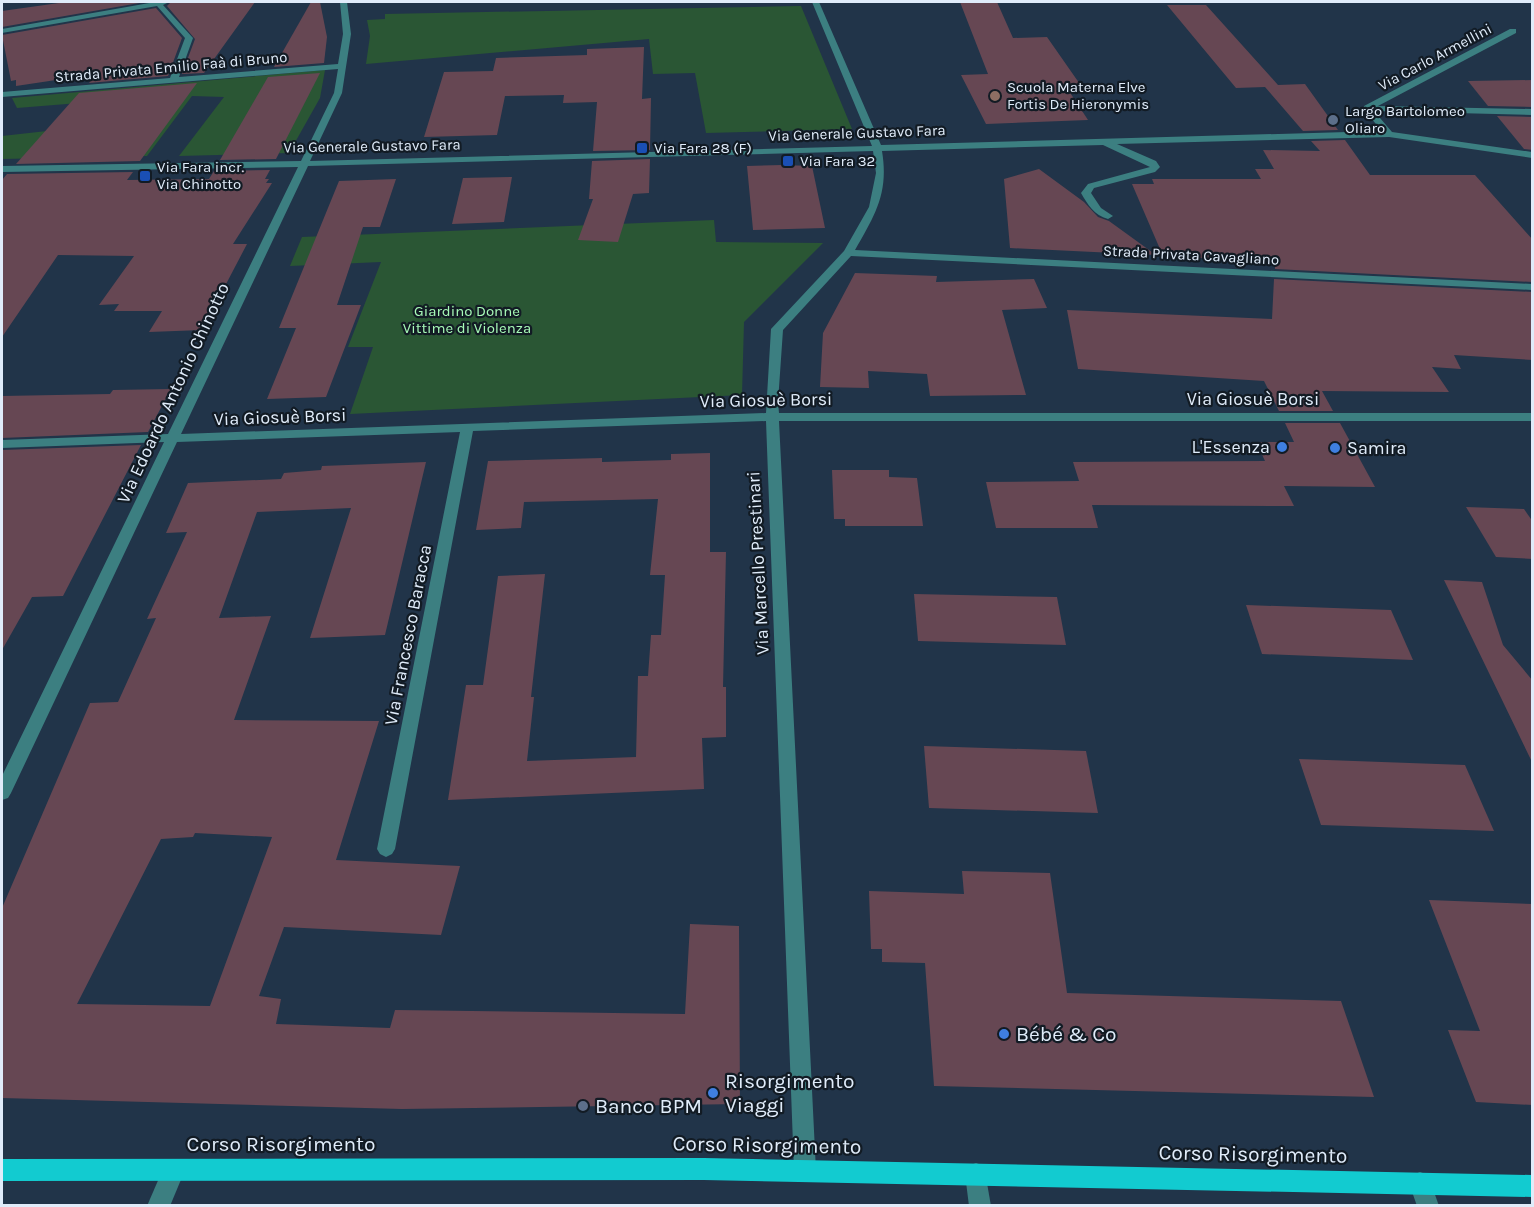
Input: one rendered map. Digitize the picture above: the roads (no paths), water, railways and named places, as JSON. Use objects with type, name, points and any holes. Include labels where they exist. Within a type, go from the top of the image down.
[{"type":"main road","name":"Corso Risorgimento","points":[[2,1170],[804,1171],[1533,1186]]},
{"type":"street","points":[[2,32],[162,2],[189,38],[174,80]]},
{"type":"street","name":"Via Edoardo Antonio Chinotto","points":[[2,793],[338,93],[347,34],[344,2]]},
{"type":"street","name":"Via Marcello Prestinari","points":[[804,1171],[771,417],[777,329],[848,253],[874,207],[881,173],[877,147],[816,2]]},
{"type":"street","name":"Via Carlo Armellini","points":[[1389,134],[1367,108],[1513,31]]},
{"type":"street","name":"Strada Privata Emilio Faà di Bruno","points":[[2,95],[343,66]]},
{"type":"street","points":[[1367,108],[1533,112]]},
{"type":"street","name":"Via Generale Gustavo Fara","points":[[2,169],[1389,134],[1533,155]]},
{"type":"street","points":[[1101,141],[1153,163],[1155,167],[1152,170],[1091,186],[1086,193],[1092,204],[1099,213],[1108,216]]},
{"type":"street","name":"Strada Privata Cavagliano","points":[[848,253],[1533,287]]},
{"type":"street","name":"Via Giosuè Borsi","points":[[2,444],[771,417],[1533,417]]},
{"type":"street","name":"Via Francesco Baracca","points":[[386,849],[467,428]]},
{"type":"street","points":[[159,1206],[174,1170]]},
{"type":"street","points":[[976,1174],[980,1206]]},
{"type":"street","points":[[1420,1183],[1428,1206]]},
{"type":"place","name":"Scuola Materna Elve Fortis De Hieronymis","points":[[995,96]]},
{"type":"place","name":"Largo Bartolomeo Oliaro","points":[[1333,120]]},
{"type":"place","name":"Via Fara 28 (F)","points":[[642,148]]},
{"type":"place","name":"Via Fara 32","points":[[788,161]]},
{"type":"place","name":"Via Fara incr. Via Chinotto","points":[[145,176]]},
{"type":"place","name":"L'Essenza","points":[[1282,447]]},
{"type":"place","name":"Samira","points":[[1335,448]]},
{"type":"place","name":"Bébé & Co","points":[[1004,1034]]},
{"type":"place","name":"Risorgimento Viaggi","points":[[713,1093]]},
{"type":"place","name":"Banco BPM","points":[[583,1106]]},
{"type":"park label","name":"Giardino Donne Vittime di Violenza","points":[[467,320]]}]
